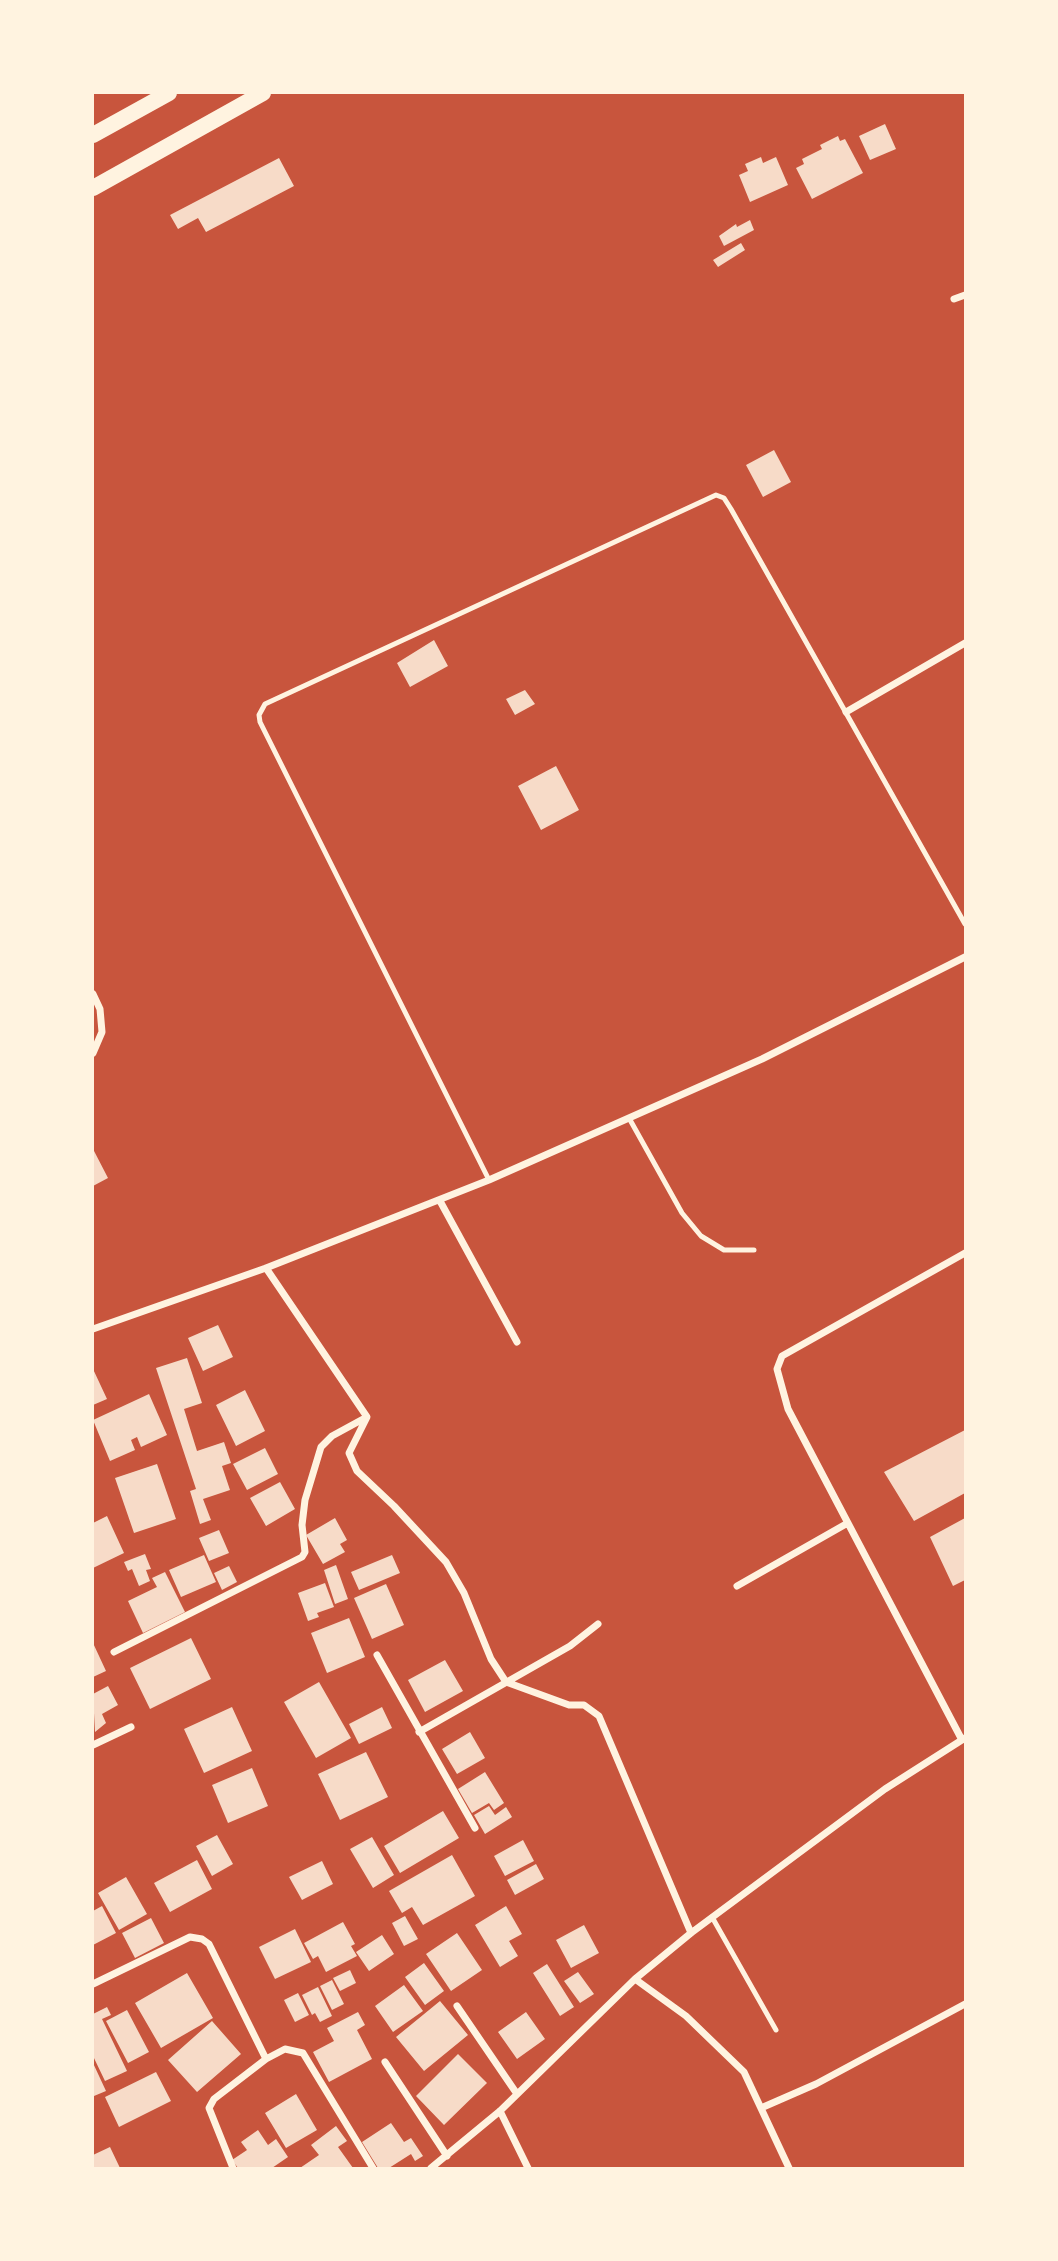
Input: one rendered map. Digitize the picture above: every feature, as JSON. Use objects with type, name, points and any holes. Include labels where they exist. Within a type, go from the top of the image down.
[{"type":"highway","points":[[93,135],[169,93]]},
{"type":"highway","points":[[93,188],[263,93]]},
{"type":"street","points":[[954,299],[965,295]]},
{"type":"street","points":[[846,712],[965,643]]},
{"type":"street","points":[[93,1329],[266,1268],[440,1201],[762,1059],[965,957]]},
{"type":"street","points":[[93,994],[100,1009],[102,1032],[93,1053]]},
{"type":"street","points":[[440,1201],[517,1342]]},
{"type":"street","points":[[431,2168],[499,2111],[635,1979],[691,1933],[885,1789],[964,1739],[846,1524],[788,1409],[778,1363],[782,1356],[965,1253]]},
{"type":"street","points":[[266,1268],[367,1417]]},
{"type":"street","points":[[114,1652],[302,1557],[305,1552],[302,1525],[304,1500],[318,1455],[332,1436],[367,1417]]},
{"type":"street","points":[[367,1417],[349,1452],[357,1471],[446,1562],[464,1593],[491,1660],[506,1682],[569,1705],[584,1704],[599,1716],[691,1933]]},
{"type":"street","points":[[737,1586],[846,1524]]},
{"type":"street","points":[[419,1732],[570,1646],[598,1623]]},
{"type":"street","points":[[377,1654],[475,1828]]},
{"type":"street","points":[[93,1745],[131,1727]]},
{"type":"street","points":[[93,1984],[190,1937],[202,1938],[209,1944],[266,2059]]},
{"type":"street","points":[[635,1979],[686,2016],[744,2072],[789,2168]]},
{"type":"street","points":[[761,2108],[800,2092],[965,2004]]},
{"type":"street","points":[[457,2006],[517,2094]]},
{"type":"street","points":[[233,2168],[209,2108],[214,2099],[266,2059],[285,2049],[303,2053],[373,2168]]},
{"type":"street","points":[[385,2062],[447,2156]]},
{"type":"street","points":[[499,2111],[528,2168]]},
{"type":"lane","points":[[488,1180],[260,722],[259,715],[265,704],[716,495],[724,498],[732,509],[965,924]]},
{"type":"lane","points":[[629,1118],[682,1213],[701,1236],[724,1250],[754,1250]]},
{"type":"lane","points":[[712,1917],[776,2030]]},
{"type":"building","points":[[885,124],[896,149],[870,160],[859,136]]},
{"type":"building","points":[[838,136],[840,141],[845,139],[863,173],[812,199],[796,168],[804,164],[802,159],[822,149],[820,145]]},
{"type":"building","points":[[761,157],[763,163],[776,157],[788,185],[750,202],[739,175],[748,171],[745,164]]},
{"type":"building","points":[[279,158],[294,186],[206,232],[198,218],[178,229],[170,215]]},
{"type":"building","points":[[750,220],[754,230],[724,246],[719,236],[736,224],[737,227]]},
{"type":"building","points":[[741,243],[745,250],[718,267],[713,260]]},
{"type":"building","points":[[774,450],[791,482],[763,497],[746,465]]},
{"type":"building","points":[[434,640],[448,666],[410,687],[397,663]]},
{"type":"building","points":[[525,690],[535,704],[515,715],[506,699]]},
{"type":"building","points":[[556,766],[579,810],[541,830],[518,786]]},
{"type":"building","points":[[93,1149],[108,1178],[93,1186]]},
{"type":"building","points":[[218,1325],[233,1357],[203,1371],[188,1338]]},
{"type":"building","points":[[187,1358],[202,1403],[184,1409],[197,1451],[224,1442],[231,1463],[222,1466],[230,1490],[203,1499],[211,1520],[200,1524],[190,1491],[196,1489],[156,1368]]},
{"type":"building","points":[[93,1369],[107,1399],[93,1405]]},
{"type":"building","points":[[245,1390],[265,1431],[236,1446],[216,1405]]},
{"type":"building","points":[[149,1394],[167,1435],[141,1447],[137,1437],[131,1440],[135,1450],[110,1461],[93,1420]]},
{"type":"building","points":[[965,1430],[965,1493],[914,1521],[884,1472]]},
{"type":"building","points":[[265,1448],[278,1474],[247,1490],[233,1464]]},
{"type":"building","points":[[157,1464],[176,1519],[134,1533],[115,1478]]},
{"type":"building","points":[[280,1482],[295,1509],[266,1526],[250,1498]]},
{"type":"building","points":[[107,1516],[124,1553],[93,1568],[93,1523]]},
{"type":"building","points":[[335,1518],[347,1540],[340,1544],[345,1552],[323,1564],[306,1535]]},
{"type":"building","points":[[965,1518],[965,1580],[953,1586],[930,1537]]},
{"type":"building","points":[[219,1530],[229,1553],[209,1561],[199,1538]]},
{"type":"building","points":[[145,1554],[151,1569],[146,1570],[150,1581],[139,1586],[132,1569],[128,1571],[124,1562]]},
{"type":"building","points":[[204,1555],[216,1582],[181,1597],[169,1570]]},
{"type":"building","points":[[392,1555],[400,1573],[359,1590],[351,1572]]},
{"type":"building","points":[[336,1565],[348,1599],[335,1604],[324,1570]]},
{"type":"building","points":[[229,1566],[237,1582],[222,1590],[214,1573]]},
{"type":"building","points":[[165,1572],[185,1612],[143,1633],[128,1601],[157,1587],[152,1578]]},
{"type":"building","points":[[325,1583],[334,1607],[317,1613],[319,1617],[308,1621],[298,1593]]},
{"type":"building","points":[[386,1584],[404,1625],[372,1639],[354,1598]]},
{"type":"building","points":[[349,1618],[365,1657],[327,1673],[311,1633]]},
{"type":"building","points":[[191,1638],[211,1679],[150,1709],[130,1668]]},
{"type":"building","points":[[93,1643],[106,1671],[93,1677]]},
{"type":"building","points":[[445,1660],[463,1691],[425,1712],[408,1680]]},
{"type":"building","points":[[319,1682],[351,1738],[316,1758],[284,1702]]},
{"type":"building","points":[[108,1686],[118,1705],[102,1714],[106,1723],[95,1732],[93,1694]]},
{"type":"building","points":[[232,1707],[252,1751],[204,1773],[184,1729]]},
{"type":"building","points":[[382,1707],[392,1728],[359,1744],[349,1724]]},
{"type":"building","points":[[470,1732],[485,1758],[457,1774],[442,1749]]},
{"type":"building","points":[[366,1752],[388,1797],[340,1820],[318,1774]]},
{"type":"building","points":[[252,1768],[268,1806],[228,1823],[212,1785]]},
{"type":"building","points":[[485,1772],[504,1803],[494,1810],[489,1803],[472,1813],[458,1789]]},
{"type":"building","points":[[489,1806],[495,1815],[506,1807],[512,1817],[485,1834],[474,1815]]},
{"type":"building","points":[[443,1811],[459,1838],[400,1873],[384,1846]]},
{"type":"building","points":[[217,1835],[233,1864],[212,1876],[196,1846]]},
{"type":"building","points":[[372,1837],[394,1875],[373,1888],[350,1849]]},
{"type":"building","points":[[523,1840],[534,1861],[505,1876],[494,1856]]},
{"type":"building","points":[[452,1855],[475,1896],[423,1925],[412,1907],[402,1913],[389,1891]]},
{"type":"building","points":[[197,1860],[212,1889],[170,1912],[154,1883]]},
{"type":"building","points":[[322,1861],[333,1884],[302,1900],[289,1877]]},
{"type":"building","points":[[536,1864],[544,1879],[515,1895],[507,1880]]},
{"type":"building","points":[[126,1877],[147,1914],[119,1930],[98,1893]]},
{"type":"building","points":[[102,1906],[116,1933],[93,1945],[93,1911]]},
{"type":"building","points":[[506,1906],[522,1934],[509,1941],[518,1956],[500,1967],[475,1925]]},
{"type":"building","points":[[405,1916],[418,1939],[404,1946],[392,1923]]},
{"type":"building","points":[[151,1918],[164,1943],[135,1958],[122,1933]]},
{"type":"building","points":[[343,1922],[355,1944],[351,1946],[357,1956],[326,1972],[318,1956],[313,1959],[304,1943]]},
{"type":"building","points":[[584,1925],[599,1953],[571,1968],[556,1940]]},
{"type":"building","points":[[295,1929],[311,1962],[275,1979],[259,1947]]},
{"type":"building","points":[[457,1933],[482,1970],[451,1991],[426,1954]]},
{"type":"building","points":[[382,1935],[394,1954],[369,1971],[356,1952]]},
{"type":"building","points":[[424,1963],[444,1991],[425,2005],[405,1977]]},
{"type":"building","points":[[547,1964],[574,2007],[560,2016],[533,1973]]},
{"type":"building","points":[[350,1970],[356,1983],[340,1991],[333,1978]]},
{"type":"building","points":[[578,1972],[594,1994],[580,2003],[564,1981]]},
{"type":"building","points":[[187,1973],[213,2018],[161,2048],[135,2003]]},
{"type":"building","points":[[332,1980],[344,2004],[332,2010],[320,1986]]},
{"type":"building","points":[[404,1985],[423,2011],[393,2032],[375,2006]]},
{"type":"building","points":[[318,1987],[332,2016],[320,2022],[315,2013],[312,2015],[302,1995]]},
{"type":"building","points":[[298,1993],[309,2015],[295,2022],[284,2000]]},
{"type":"building","points":[[440,2001],[468,2035],[424,2071],[396,2037]]},
{"type":"building","points":[[107,2007],[111,2015],[102,2019],[127,2071],[105,2081],[93,2056],[93,2014]]},
{"type":"building","points":[[127,2010],[149,2052],[128,2063],[106,2021]]},
{"type":"building","points":[[358,2012],[365,2025],[357,2030],[372,2059],[329,2082],[313,2052],[334,2041],[327,2028]]},
{"type":"building","points":[[526,2012],[545,2039],[517,2059],[498,2032]]},
{"type":"building","points":[[212,2021],[241,2054],[197,2092],[168,2060]]},
{"type":"building","points":[[458,2054],[487,2083],[444,2125],[416,2096]]},
{"type":"building","points":[[93,2063],[106,2091],[94,2096],[93,2093]]},
{"type":"building","points":[[156,2072],[171,2101],[119,2127],[105,2097]]},
{"type":"building","points":[[296,2094],[317,2130],[286,2148],[265,2113]]},
{"type":"building","points":[[391,2123],[404,2142],[411,2138],[423,2156],[415,2161],[411,2154],[389,2168],[378,2168],[362,2142]]},
{"type":"building","points":[[336,2126],[347,2141],[338,2147],[353,2168],[300,2168],[319,2155],[311,2145]]},
{"type":"building","points":[[258,2130],[268,2145],[276,2139],[288,2157],[272,2168],[238,2168],[232,2160],[247,2150],[241,2142]]},
{"type":"building","points":[[110,2147],[120,2168],[93,2168],[93,2155]]}]
